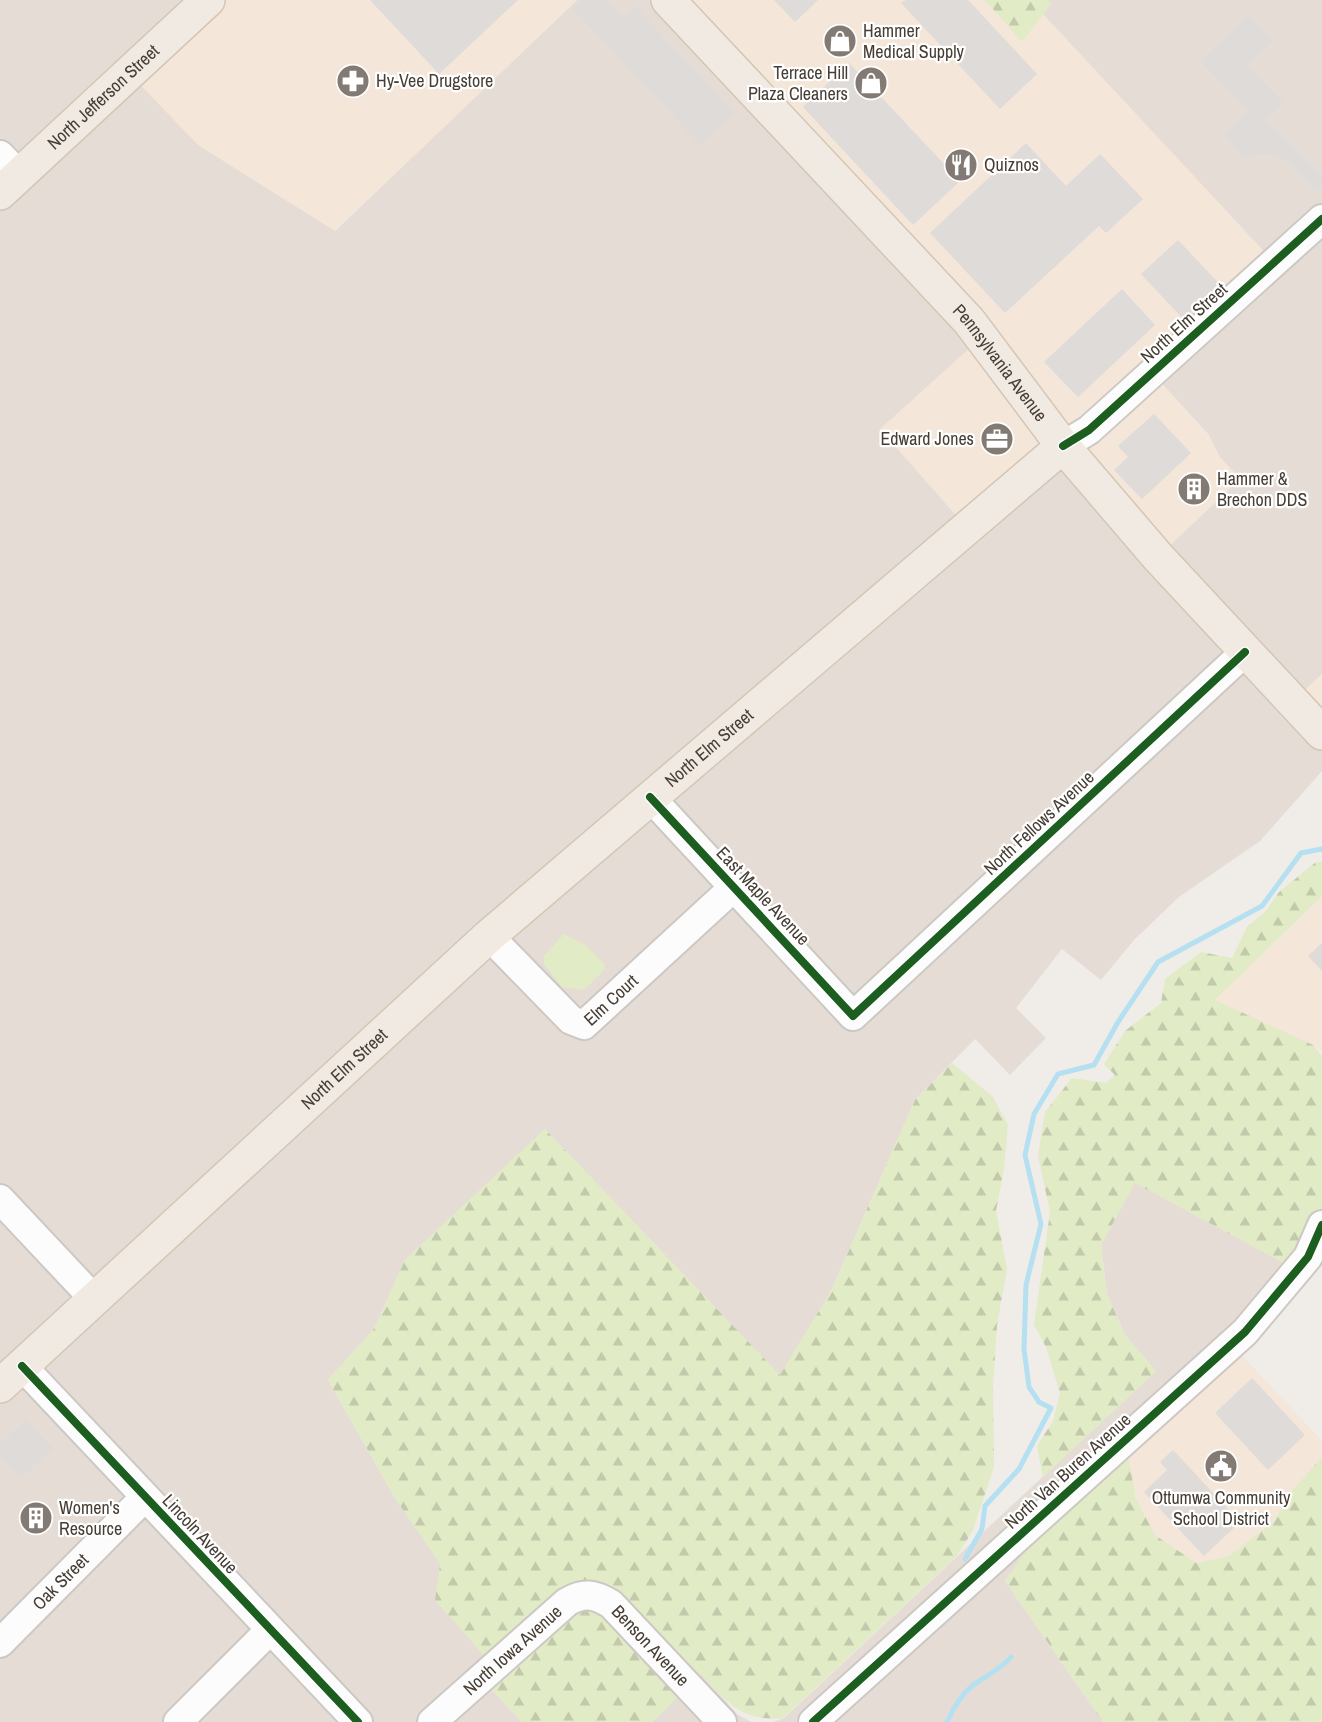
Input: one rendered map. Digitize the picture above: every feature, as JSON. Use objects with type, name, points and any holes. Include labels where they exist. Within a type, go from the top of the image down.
[{"type":"main road","name":"North Jefferson Street","points":[[6,174],[208,0]]},
{"type":"main road","name":"Pennsylvania Avenue","points":[[668,0],[969,321],[1063,446],[1158,557],[1322,733]]},
{"type":"main road","name":"North Elm Street","points":[[11,1376],[489,936],[1063,446]]},
{"type":"street","name":"North Elm Street","points":[[1063,446],[1089,430],[1322,219]]},
{"type":"street","name":"North Fellows Avenue","points":[[854,1016],[1245,652]]},
{"type":"street","name":"East Maple Avenue","points":[[650,797],[854,1016]]},
{"type":"street","name":"Elm Court","points":[[489,936],[571,1020],[584,1025],[734,887]]},
{"type":"street","points":[[0,1199],[94,1299]]},
{"type":"street","name":"North Van Buren Avenue","points":[[813,1722],[1245,1332],[1308,1257],[1322,1225]]},
{"type":"street","name":"Lincoln Avenue","points":[[11,1376],[145,1497],[358,1722]]},
{"type":"street","name":"Oak Street","points":[[0,1643],[145,1497]]},
{"type":"street","name":"Benson Avenue","points":[[567,1602],[580,1594],[596,1595],[611,1604],[722,1722]]},
{"type":"street","name":"North Iowa Avenue","points":[[432,1722],[567,1602]]},
{"type":"street","points":[[178,1722],[270,1630]]},
{"type":"shaded area","points":[[0,0],[208,0],[335,231],[577,0],[668,0],[1063,446],[1240,479],[1219,456],[1208,434],[1152,373],[1030,0],[1322,0],[1322,674],[1292,702],[1322,733],[1322,771],[1260,841],[1179,897],[1134,940],[1101,980],[1062,949],[1016,1008],[1046,1038],[1010,1075],[975,1039],[915,1100],[831,1291],[780,1376],[545,1130],[405,1260],[374,1329],[328,1380],[395,1498],[441,1564],[501,1674],[489,1687],[522,1722],[0,1722]]},
{"type":"shaded area","points":[[208,0],[577,0],[335,231],[198,145],[129,73]]},
{"type":"shaded area","points":[[370,0],[518,0],[439,74]]},
{"type":"shaded area","points":[[583,0],[607,0],[624,19],[636,7],[735,113],[700,145],[573,9]]},
{"type":"shaded area","points":[[668,0],[1030,0],[1274,262],[1152,373],[1208,434],[1219,456],[1240,479],[1158,557],[1063,446],[966,527],[880,429],[982,337]]},
{"type":"shaded area","points":[[774,0],[818,0],[795,22]]},
{"type":"shaded area","points":[[905,0],[968,0],[1037,74],[1000,109],[901,3]]},
{"type":"shaded area","points":[[1248,15],[1273,42],[1248,65],[1284,104],[1266,119],[1322,175],[1322,187],[1316,192],[1288,161],[1267,153],[1243,157],[1225,135],[1248,111],[1200,61]]},
{"type":"shaded area","points":[[849,63],[960,181],[913,225],[803,107]]},
{"type":"shaded area","points":[[1026,143],[1066,186],[1100,154],[1143,199],[1106,233],[1099,226],[1005,313],[930,233]]},
{"type":"shaded area","points":[[1178,240],[1225,290],[1188,324],[1141,274]]},
{"type":"shaded area","points":[[1122,289],[1155,325],[1078,397],[1044,362]]},
{"type":"shaded area","points":[[1154,414],[1191,453],[1142,499],[1114,470],[1128,457],[1118,446]]},
{"type":"shaded area","points":[[1322,674],[1322,733],[1292,702]]},
{"type":"shaded area","points":[[1322,896],[1322,1050],[1215,1000]]},
{"type":"shaded area","points":[[1322,943],[1322,971],[1308,956]]},
{"type":"shaded area","points":[[1135,1182],[1297,1270],[1230,1360],[1005,1581],[1103,1722],[773,1722],[784,1718],[1156,1371],[1125,1335],[1107,1294],[1101,1244]]},
{"type":"shaded area","points":[[1231,1344],[1322,1441],[1322,1457],[1293,1489],[1273,1521],[1229,1556],[1196,1563],[1155,1535],[1136,1499],[1128,1456],[1183,1409],[1230,1360]]},
{"type":"shaded area","points":[[1252,1378],[1305,1435],[1268,1470],[1215,1413]]},
{"type":"shaded area","points":[[26,1420],[53,1448],[21,1478],[0,1456],[0,1444]]},
{"type":"shaded area","points":[[1173,1450],[1240,1522],[1204,1556],[1144,1492],[1167,1470],[1160,1462]]},
{"type":"shaded area","points":[[701,1674],[737,1714],[751,1722],[652,1722]]},
{"type":"green space","points":[[985,0],[1047,0],[1051,4],[1022,42]]},
{"type":"green space","points":[[1316,862],[1322,862],[1322,896],[1215,1000],[1313,1045],[1322,1056],[1322,1225],[1297,1270],[1135,1183],[1101,1245],[1107,1294],[1125,1335],[1156,1371],[1043,1477],[1037,1446],[1053,1421],[1060,1393],[1046,1347],[1034,1325],[1050,1212],[1038,1156],[1045,1112],[1072,1078],[1106,1083],[1115,1075],[1104,1064],[1125,1031],[1161,1003],[1165,979],[1201,952],[1232,958],[1247,927],[1266,911],[1279,892]]},
{"type":"green space","points":[[564,934],[587,946],[605,965],[604,970],[584,990],[562,987],[544,964],[544,956]]},
{"type":"green space","points":[[952,1063],[993,1097],[1008,1125],[1004,1168],[996,1211],[1007,1269],[997,1325],[993,1387],[994,1467],[973,1530],[957,1556],[783,1718],[756,1717],[736,1708],[701,1674],[652,1722],[522,1722],[489,1687],[500,1674],[435,1600],[440,1564],[395,1498],[328,1380],[374,1329],[405,1260],[545,1129],[780,1375],[831,1291],[915,1100]]},
{"type":"green space","points":[[1128,1456],[1136,1499],[1155,1535],[1196,1563],[1229,1556],[1273,1522],[1293,1489],[1322,1457],[1322,1722],[1103,1722],[1005,1581],[1025,1552]]},
{"type":"waterway","points":[[965,1559],[982,1529],[985,1506],[1019,1469],[1051,1408],[1039,1402],[1029,1387],[1024,1349],[1026,1285],[1041,1224],[1025,1155],[1034,1114],[1058,1074],[1094,1065],[1118,1022],[1158,962],[1262,906],[1301,853],[1322,849]]},
{"type":"waterway","points":[[947,1722],[968,1690],[1011,1657]]},
{"type":"cycle path","points":[[1063,446],[1089,430],[1322,219]]},
{"type":"cycle path","points":[[650,797],[853,1016],[1245,652]]},
{"type":"cycle path","points":[[813,1722],[1245,1332],[1308,1257],[1322,1225]]},
{"type":"cycle path","points":[[22,1366],[358,1722]]},
{"type":"place","name":"Hammer Medical Supply","points":[[840,41]]},
{"type":"place","name":"Hy-Vee Drugstore","points":[[353,81]]},
{"type":"place","name":"Terrace Hill Plaza Cleaners","points":[[871,83]]},
{"type":"place","name":"Quiznos","points":[[961,165]]},
{"type":"place","name":"Edward Jones","points":[[997,439]]},
{"type":"place","name":"Hammer & Brechon DDS","points":[[1194,489]]},
{"type":"place","name":"Ottumwa Community School District","points":[[1221,1466]]},
{"type":"place","name":"Women's Resource","points":[[36,1518]]}]
